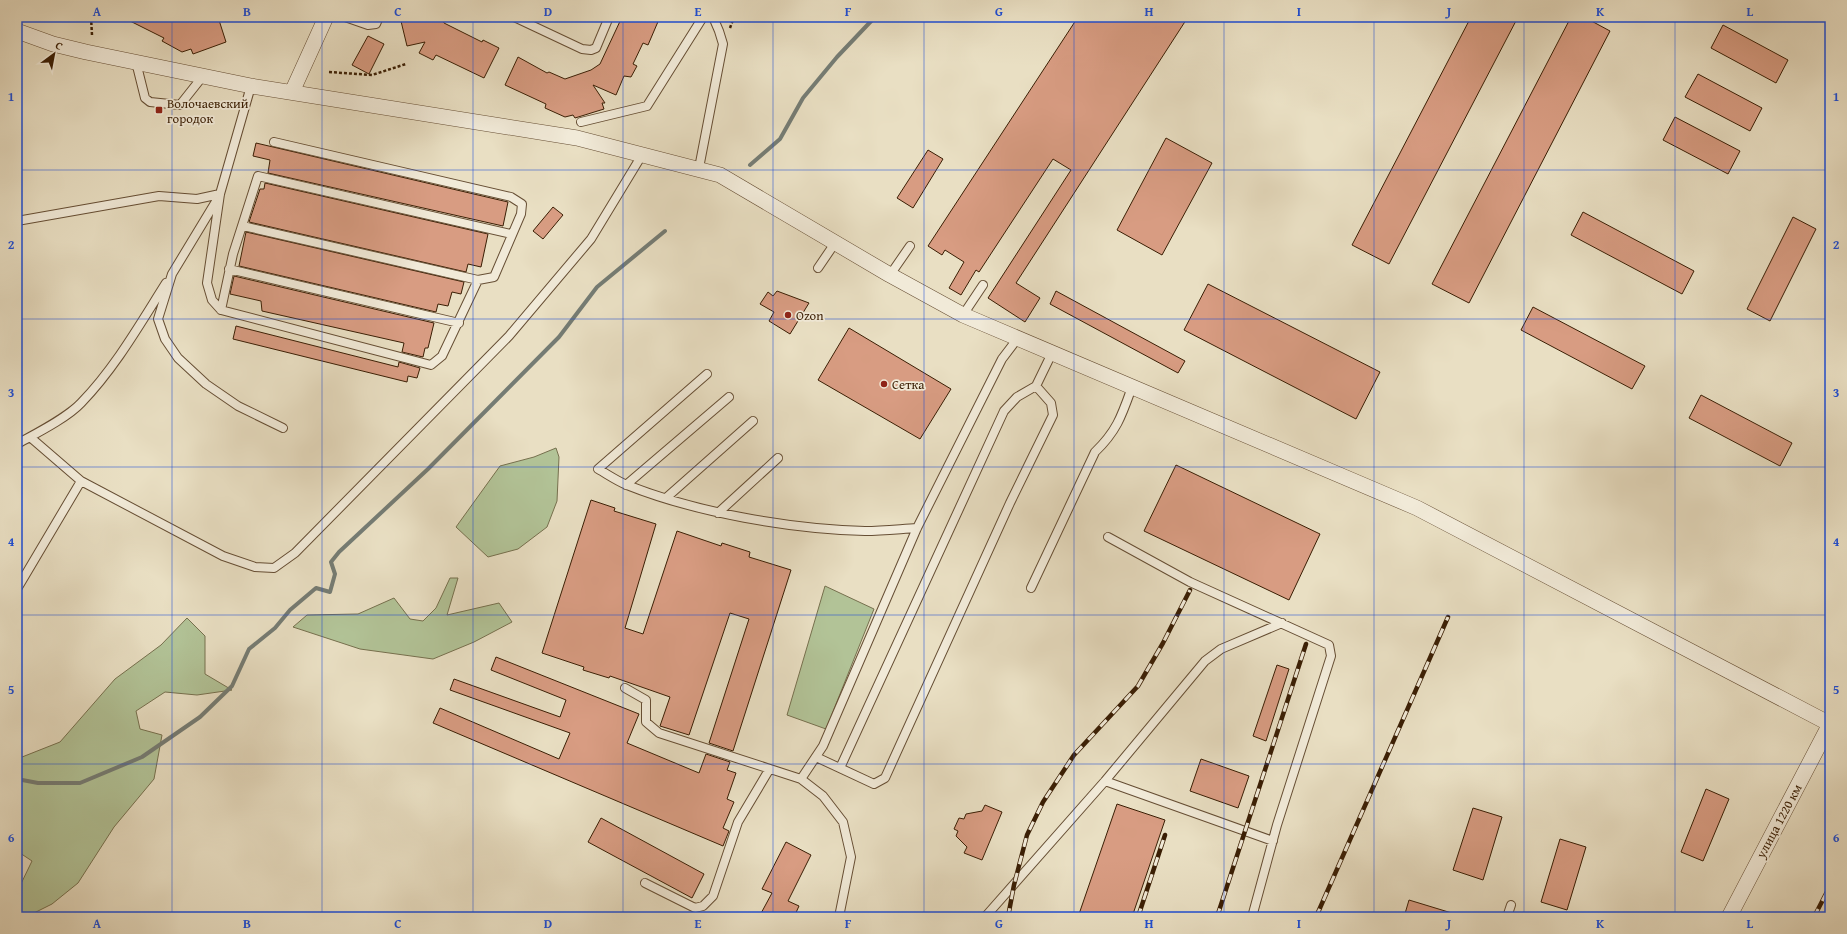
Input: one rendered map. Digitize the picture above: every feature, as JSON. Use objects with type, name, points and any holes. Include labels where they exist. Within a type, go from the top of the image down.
[{"type":"street","points":[[292,92],[326,17]]},
{"type":"street","points":[[17,31],[53,44],[250,86],[577,138],[699,168],[720,175],[890,275],[963,315],[1417,508],[1830,724]]},
{"type":"street","name":"улица 1220 км","points":[[1729,917],[1830,724]]},
{"type":"lane","points":[[346,17],[376,24],[380,17]]},
{"type":"lane","points":[[514,17],[582,49],[591,50],[596,48],[609,17]]},
{"type":"lane","points":[[582,122],[647,106],[703,17]]},
{"type":"lane","points":[[699,168],[723,44],[719,31],[712,17]]},
{"type":"lane","points":[[136,62],[145,98],[150,102],[180,105],[203,76]]},
{"type":"lane","points":[[250,86],[220,194],[207,283],[212,300],[221,310],[431,365],[442,356],[459,323],[478,280]]},
{"type":"lane","points":[[243,226],[478,280],[494,277],[511,234],[522,214],[522,204],[511,197],[274,142]]},
{"type":"lane","points":[[30,437],[81,481],[224,556],[255,567],[274,568],[295,553],[509,336],[591,239],[642,155]]},
{"type":"lane","points":[[221,310],[229,269],[258,176],[511,234]]},
{"type":"lane","points":[[17,221],[159,196],[197,199],[220,194]]},
{"type":"lane","points":[[17,444],[80,404],[116,360],[172,274],[220,194]]},
{"type":"lane","points":[[818,268],[835,243]]},
{"type":"lane","points":[[890,275],[910,246]]},
{"type":"lane","points":[[229,269],[459,323]]},
{"type":"lane","points":[[172,274],[158,319],[165,340],[174,352],[206,384],[238,406],[283,428]]},
{"type":"lane","points":[[963,315],[983,285]]},
{"type":"lane","points":[[802,779],[826,739],[917,528],[1002,359],[1018,338]]},
{"type":"lane","points":[[840,768],[1004,411],[1017,397],[1036,386],[1052,353]]},
{"type":"lane","points":[[707,374],[598,469],[626,485],[718,513],[812,528],[867,531],[917,528]]},
{"type":"lane","points":[[816,757],[874,784],[885,778],[1010,503],[1053,415],[1051,403],[1036,386]]},
{"type":"lane","points":[[1031,588],[1094,452],[1107,440],[1119,424],[1132,387]]},
{"type":"lane","points":[[626,485],[729,397]]},
{"type":"lane","points":[[666,498],[753,421]]},
{"type":"lane","points":[[718,513],[778,458]]},
{"type":"lane","points":[[17,589],[81,481]]},
{"type":"lane","points":[[1108,537],[1190,582],[1282,623],[1329,646],[1331,656],[1273,842],[1252,917]]},
{"type":"lane","points":[[985,917],[1105,781],[1205,661],[1221,649],[1282,623]]},
{"type":"lane","points":[[626,688],[646,700],[646,722],[659,733],[769,770],[802,779],[822,796],[843,822],[851,858],[839,917]]},
{"type":"lane","points":[[645,882],[695,908],[703,906],[713,896],[738,822],[769,770]]},
{"type":"lane","points":[[1105,781],[1273,842]]},
{"type":"lane","points":[[1507,917],[1511,905]]},
{"type":"path","points":[[92,17],[92,35]]},
{"type":"path","points":[[329,72],[372,75],[406,64]]},
{"type":"green space","points":[[556,448],[559,457],[557,501],[547,527],[518,549],[488,557],[456,527],[500,466],[534,457]]},
{"type":"green space","points":[[450,578],[458,578],[447,615],[499,603],[512,622],[474,642],[433,659],[360,649],[293,627],[307,615],[358,614],[394,598],[410,619],[423,621],[436,608]]},
{"type":"green space","points":[[825,586],[874,609],[826,729],[787,715]]},
{"type":"green space","points":[[187,618],[205,636],[205,674],[232,690],[197,695],[165,692],[136,711],[140,729],[162,735],[154,779],[114,827],[78,883],[52,904],[26,917],[17,917],[17,892],[32,861],[17,851],[17,759],[60,742],[115,679],[161,645]]},
{"type":"building","points":[[122,17],[218,17],[226,42],[193,54],[191,49],[182,52],[162,41],[164,38]]},
{"type":"building","points":[[400,17],[442,17],[444,23],[482,42],[483,40],[499,48],[484,78],[436,55],[433,60],[419,53],[425,42],[407,46]]},
{"type":"building","points":[[622,17],[660,17],[648,45],[643,43],[633,64],[637,66],[631,77],[624,76],[616,95],[593,85],[605,103],[602,103],[604,109],[575,118],[573,115],[565,117],[545,108],[546,104],[505,85],[518,57],[547,73],[549,72],[565,79],[591,70],[600,64]]},
{"type":"building","points":[[1078,17],[1188,17],[1016,283],[1040,298],[1025,322],[988,298],[1071,170],[1053,159],[979,272],[976,270],[961,295],[949,288],[964,262],[945,250],[942,255],[928,246]]},
{"type":"building","points":[[1471,17],[1518,17],[1389,264],[1352,245]]},
{"type":"building","points":[[1571,17],[1584,17],[1610,31],[1469,303],[1432,284]]},
{"type":"building","points":[[1723,25],[1788,60],[1776,83],[1711,48]]},
{"type":"building","points":[[368,36],[384,44],[369,74],[352,65]]},
{"type":"building","points":[[1698,74],[1762,108],[1750,131],[1685,97]]},
{"type":"building","points":[[1675,117],[1740,151],[1728,174],[1663,140]]},
{"type":"building","points":[[1166,138],[1212,163],[1162,255],[1117,230]]},
{"type":"building","points":[[256,143],[508,202],[503,226],[268,173],[270,160],[253,156]]},
{"type":"building","points":[[928,150],[943,159],[913,208],[897,198]]},
{"type":"building","points":[[265,183],[488,234],[481,267],[468,264],[466,272],[249,222],[260,189],[264,189]]},
{"type":"building","points":[[553,207],[563,215],[543,239],[533,231]]},
{"type":"building","points":[[1583,212],[1694,271],[1682,294],[1571,235]]},
{"type":"building","points":[[1793,217],[1816,229],[1770,321],[1747,309]]},
{"type":"building","points":[[246,232],[464,282],[461,294],[452,292],[448,306],[438,304],[436,312],[239,266]]},
{"type":"building","points":[[234,276],[434,323],[428,348],[425,348],[423,357],[402,352],[404,343],[262,311],[261,301],[230,294]]},
{"type":"building","points":[[1208,284],[1380,372],[1356,419],[1184,330]]},
{"type":"building","points":[[777,291],[809,303],[790,334],[769,321],[774,312],[760,304],[768,292],[773,296]]},
{"type":"building","points":[[1056,291],[1185,361],[1178,373],[1050,304]]},
{"type":"building","points":[[1533,307],[1645,366],[1632,389],[1521,330]]},
{"type":"building","points":[[236,326],[398,367],[399,362],[420,368],[417,378],[408,376],[407,382],[233,339]]},
{"type":"building","name":"Сетка","points":[[849,328],[951,389],[920,439],[818,380]]},
{"type":"building","points":[[1701,395],[1792,443],[1780,466],[1689,418]]},
{"type":"building","points":[[1176,465],[1320,534],[1289,600],[1144,531]]},
{"type":"building","points":[[591,500],[615,508],[614,511],[656,524],[625,628],[643,634],[677,531],[721,546],[722,543],[750,552],[749,557],[791,570],[733,751],[709,743],[749,619],[730,613],[689,735],[660,726],[670,697],[610,676],[609,678],[583,670],[584,667],[542,653]]},
{"type":"building","points":[[496,657],[639,714],[627,743],[699,773],[706,754],[730,762],[727,770],[736,773],[727,799],[734,802],[723,828],[729,831],[723,846],[433,723],[440,708],[559,759],[570,733],[450,690],[454,679],[560,717],[566,700],[491,670]]},
{"type":"building","points":[[1277,665],[1289,669],[1266,741],[1253,736]]},
{"type":"building","points":[[1201,759],[1249,776],[1238,808],[1190,791]]},
{"type":"building","points":[[1706,789],[1729,799],[1703,861],[1681,852]]},
{"type":"building","points":[[1117,804],[1165,820],[1132,917],[1078,917]]},
{"type":"building","points":[[985,805],[1002,812],[982,860],[964,853],[967,847],[956,836],[958,831],[954,829],[959,818],[964,819],[966,814],[982,811]]},
{"type":"building","points":[[1473,808],[1502,817],[1483,880],[1453,870]]},
{"type":"building","points":[[601,818],[704,874],[692,898],[588,842]]},
{"type":"building","points":[[1560,839],[1586,847],[1567,910],[1541,902]]},
{"type":"building","points":[[786,842],[811,855],[788,901],[799,906],[794,917],[759,917],[772,893],[762,889]]},
{"type":"building","points":[[1409,900],[1455,914],[1454,917],[1404,917]]},
{"type":"waterway","points":[[750,165],[780,139],[803,98],[837,57],[875,17]]},
{"type":"waterway","points":[[17,779],[38,783],[80,783],[142,757],[200,717],[232,686],[249,649],[275,628],[290,610],[316,588],[330,592],[335,574],[331,562],[339,552],[428,469],[559,337],[597,287],[665,231]]},
{"type":"railway","points":[[1008,917],[1014,885],[1027,835],[1043,802],[1074,755],[1138,686],[1163,643],[1190,590]]},
{"type":"railway","points":[[1316,917],[1448,617]]},
{"type":"railway","points":[[1217,917],[1306,644]]},
{"type":"railway","points":[[1138,917],[1165,835]]},
{"type":"railway","points":[[1814,917],[1830,886]]},
{"type":"railway","points":[[1827,917],[1830,912]]},
{"type":"place","name":"Волочаевский городок","points":[[159,110]]},
{"type":"place","name":"Ozon","points":[[788,315]]},
{"type":"place","name":"Сетка","points":[[884,384]]}]
